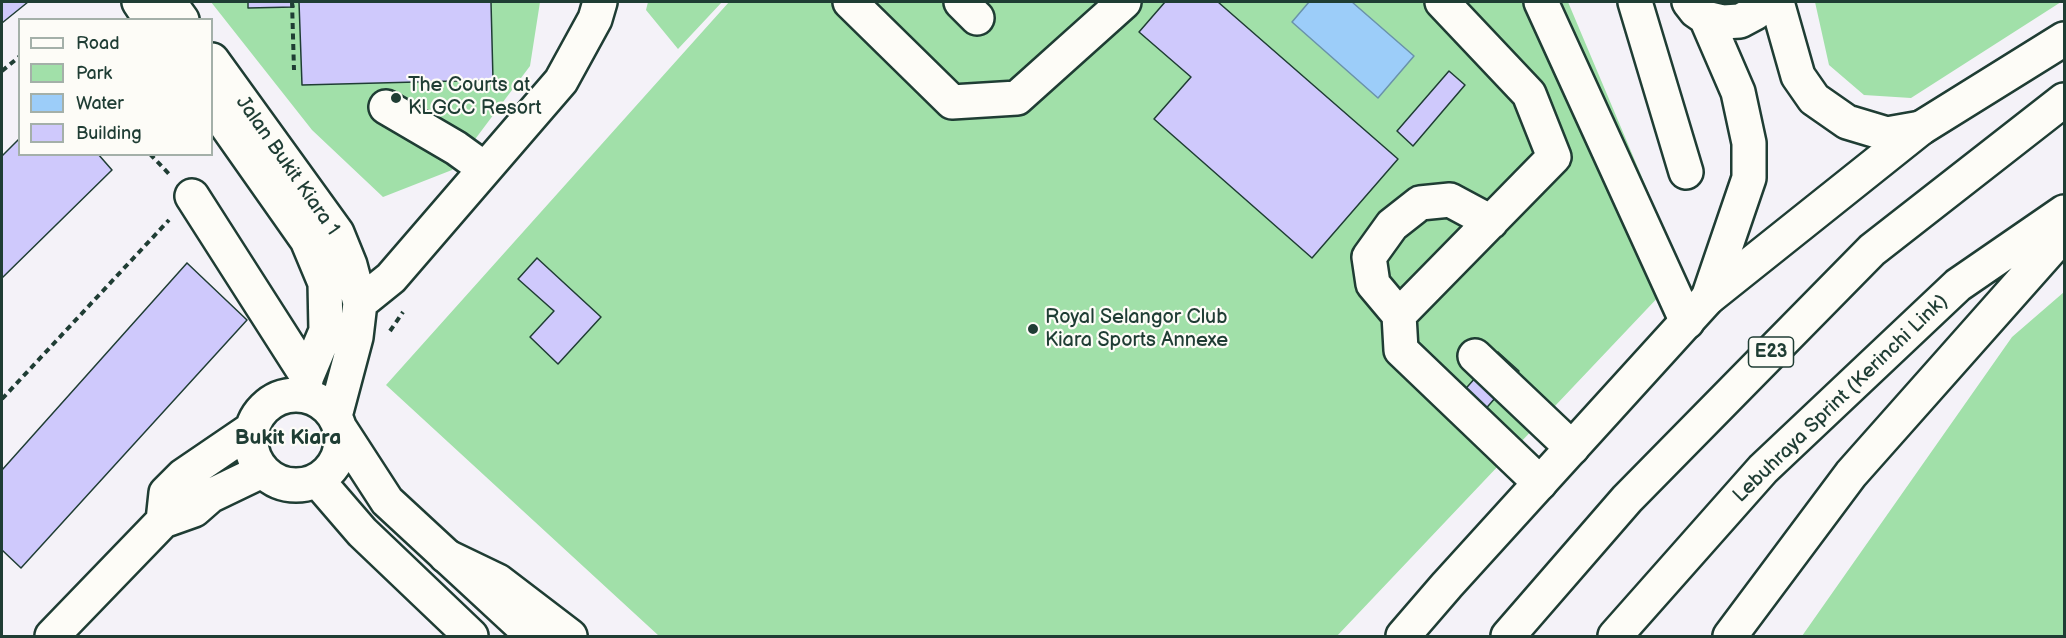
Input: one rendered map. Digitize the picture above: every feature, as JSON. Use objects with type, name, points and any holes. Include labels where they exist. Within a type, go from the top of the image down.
[{"type":"main road","points":[[139,2],[150,18]]},
{"type":"main road","points":[[169,2],[181,18]]},
{"type":"main road","points":[[360,303],[391,278],[561,81],[595,20],[600,2]]},
{"type":"main road","points":[[850,2],[952,102],[1017,98],[1124,2]]},
{"type":"main road","points":[[1399,315],[1554,157],[1529,94],[1442,2]]},
{"type":"main road","points":[[1541,2],[1687,322]]},
{"type":"main road","points":[[1635,2],[1686,172]]},
{"type":"main road","points":[[1697,10],[1723,22],[1740,21],[1755,13],[1765,2]]},
{"type":"main road","points":[[1777,2],[1798,76],[1814,99],[1847,122],[1887,134],[1921,128]]},
{"type":"main road","points":[[1697,10],[1738,92],[1749,143],[1749,178],[1708,298]]},
{"type":"main road","points":[[1403,636],[1708,298],[1921,128],[2064,39]]},
{"type":"main road","name":"Jalan Bukit Kiara 1","points":[[213,61],[337,233],[350,265],[360,303],[356,337],[338,423]]},
{"type":"main road","name":"E23","points":[[1508,636],[1628,499],[1872,250],[2064,100]]},
{"type":"main road","name":"Jalan Bukit Kiara 1","points":[[213,106],[307,240],[325,283],[326,331],[305,386]]},
{"type":"main road","points":[[386,108],[456,148],[485,169]]},
{"type":"main road","points":[[192,196],[305,386],[326,406],[387,501],[533,636]]},
{"type":"main road","points":[[1491,222],[1450,200],[1420,203],[1392,225],[1369,257],[1373,284],[1399,315],[1401,350],[1540,483]]},
{"type":"main road","name":"Lebuhraya Sprint (Kerinchi Link)","points":[[1615,636],[1771,461],[1958,285],[2064,212]]},
{"type":"main road","points":[[1730,636],[1851,474],[2064,234]]},
{"type":"main road","points":[[1475,356],[1572,448]]},
{"type":"main road","points":[[305,386],[277,399],[257,416],[252,429],[251,444],[254,459],[262,471],[274,481],[288,486],[303,486],[318,481],[330,472],[338,459],[342,445],[338,423]]},
{"type":"main road","points":[[163,521],[166,493],[183,476],[252,429]]},
{"type":"main road","points":[[52,636],[163,521],[194,510],[210,496],[262,471]]},
{"type":"main road","points":[[318,481],[362,532],[471,636]]},
{"type":"main road","points":[[446,556],[498,580],[570,636]]},
{"type":"path","points":[[292,2],[294,70]]},
{"type":"path","points":[[2,71],[18,58]]},
{"type":"path","points":[[2,399],[192,196]]},
{"type":"path","points":[[385,338],[408,305]]},
{"type":"green space","name":"The Courts at KLGCC Resort","points":[[211,2],[540,2],[530,66],[452,170],[383,197],[312,130]]},
{"type":"green space","points":[[648,2],[722,2],[678,49],[646,10]]},
{"type":"green space","name":"Royal Selangor Club Kiara Sports Annexe","points":[[729,2],[1568,2],[1682,272],[1337,636],[659,636],[386,385]]},
{"type":"green space","points":[[1815,2],[2061,2],[1911,98],[1864,95],[1829,65]]},
{"type":"green space","points":[[2064,292],[2064,636],[1802,636],[2012,337]]},
{"type":"water","points":[[1309,2],[1352,2],[1414,56],[1378,98],[1292,22]]},
{"type":"building","points":[[2,2],[28,2],[2,23]]},
{"type":"building","points":[[248,2],[293,2],[294,7],[248,8]]},
{"type":"building","points":[[299,2],[491,2],[493,80],[302,85]]},
{"type":"building","points":[[1165,2],[1218,2],[1398,159],[1312,258],[1154,119],[1191,77],[1139,32]]},
{"type":"building","points":[[1449,71],[1465,85],[1413,146],[1397,131]]},
{"type":"building","points":[[18,140],[18,156],[100,156],[112,170],[2,278],[2,156]]},
{"type":"building","points":[[537,258],[601,317],[558,364],[530,337],[554,311],[518,279]]},
{"type":"building","points":[[187,263],[247,320],[21,568],[2,550],[2,470]]},
{"type":"building","points":[[1498,352],[1519,371],[1467,430],[1446,411]]},
{"type":"place","name":"The Courts at KLGCC Resort","points":[[396,98]]},
{"type":"place","name":"Royal Selangor Club Kiara Sports Annexe","points":[[1033,329]]},
{"type":"district","name":"Bukit Kiara","points":[[288,439]]}]
